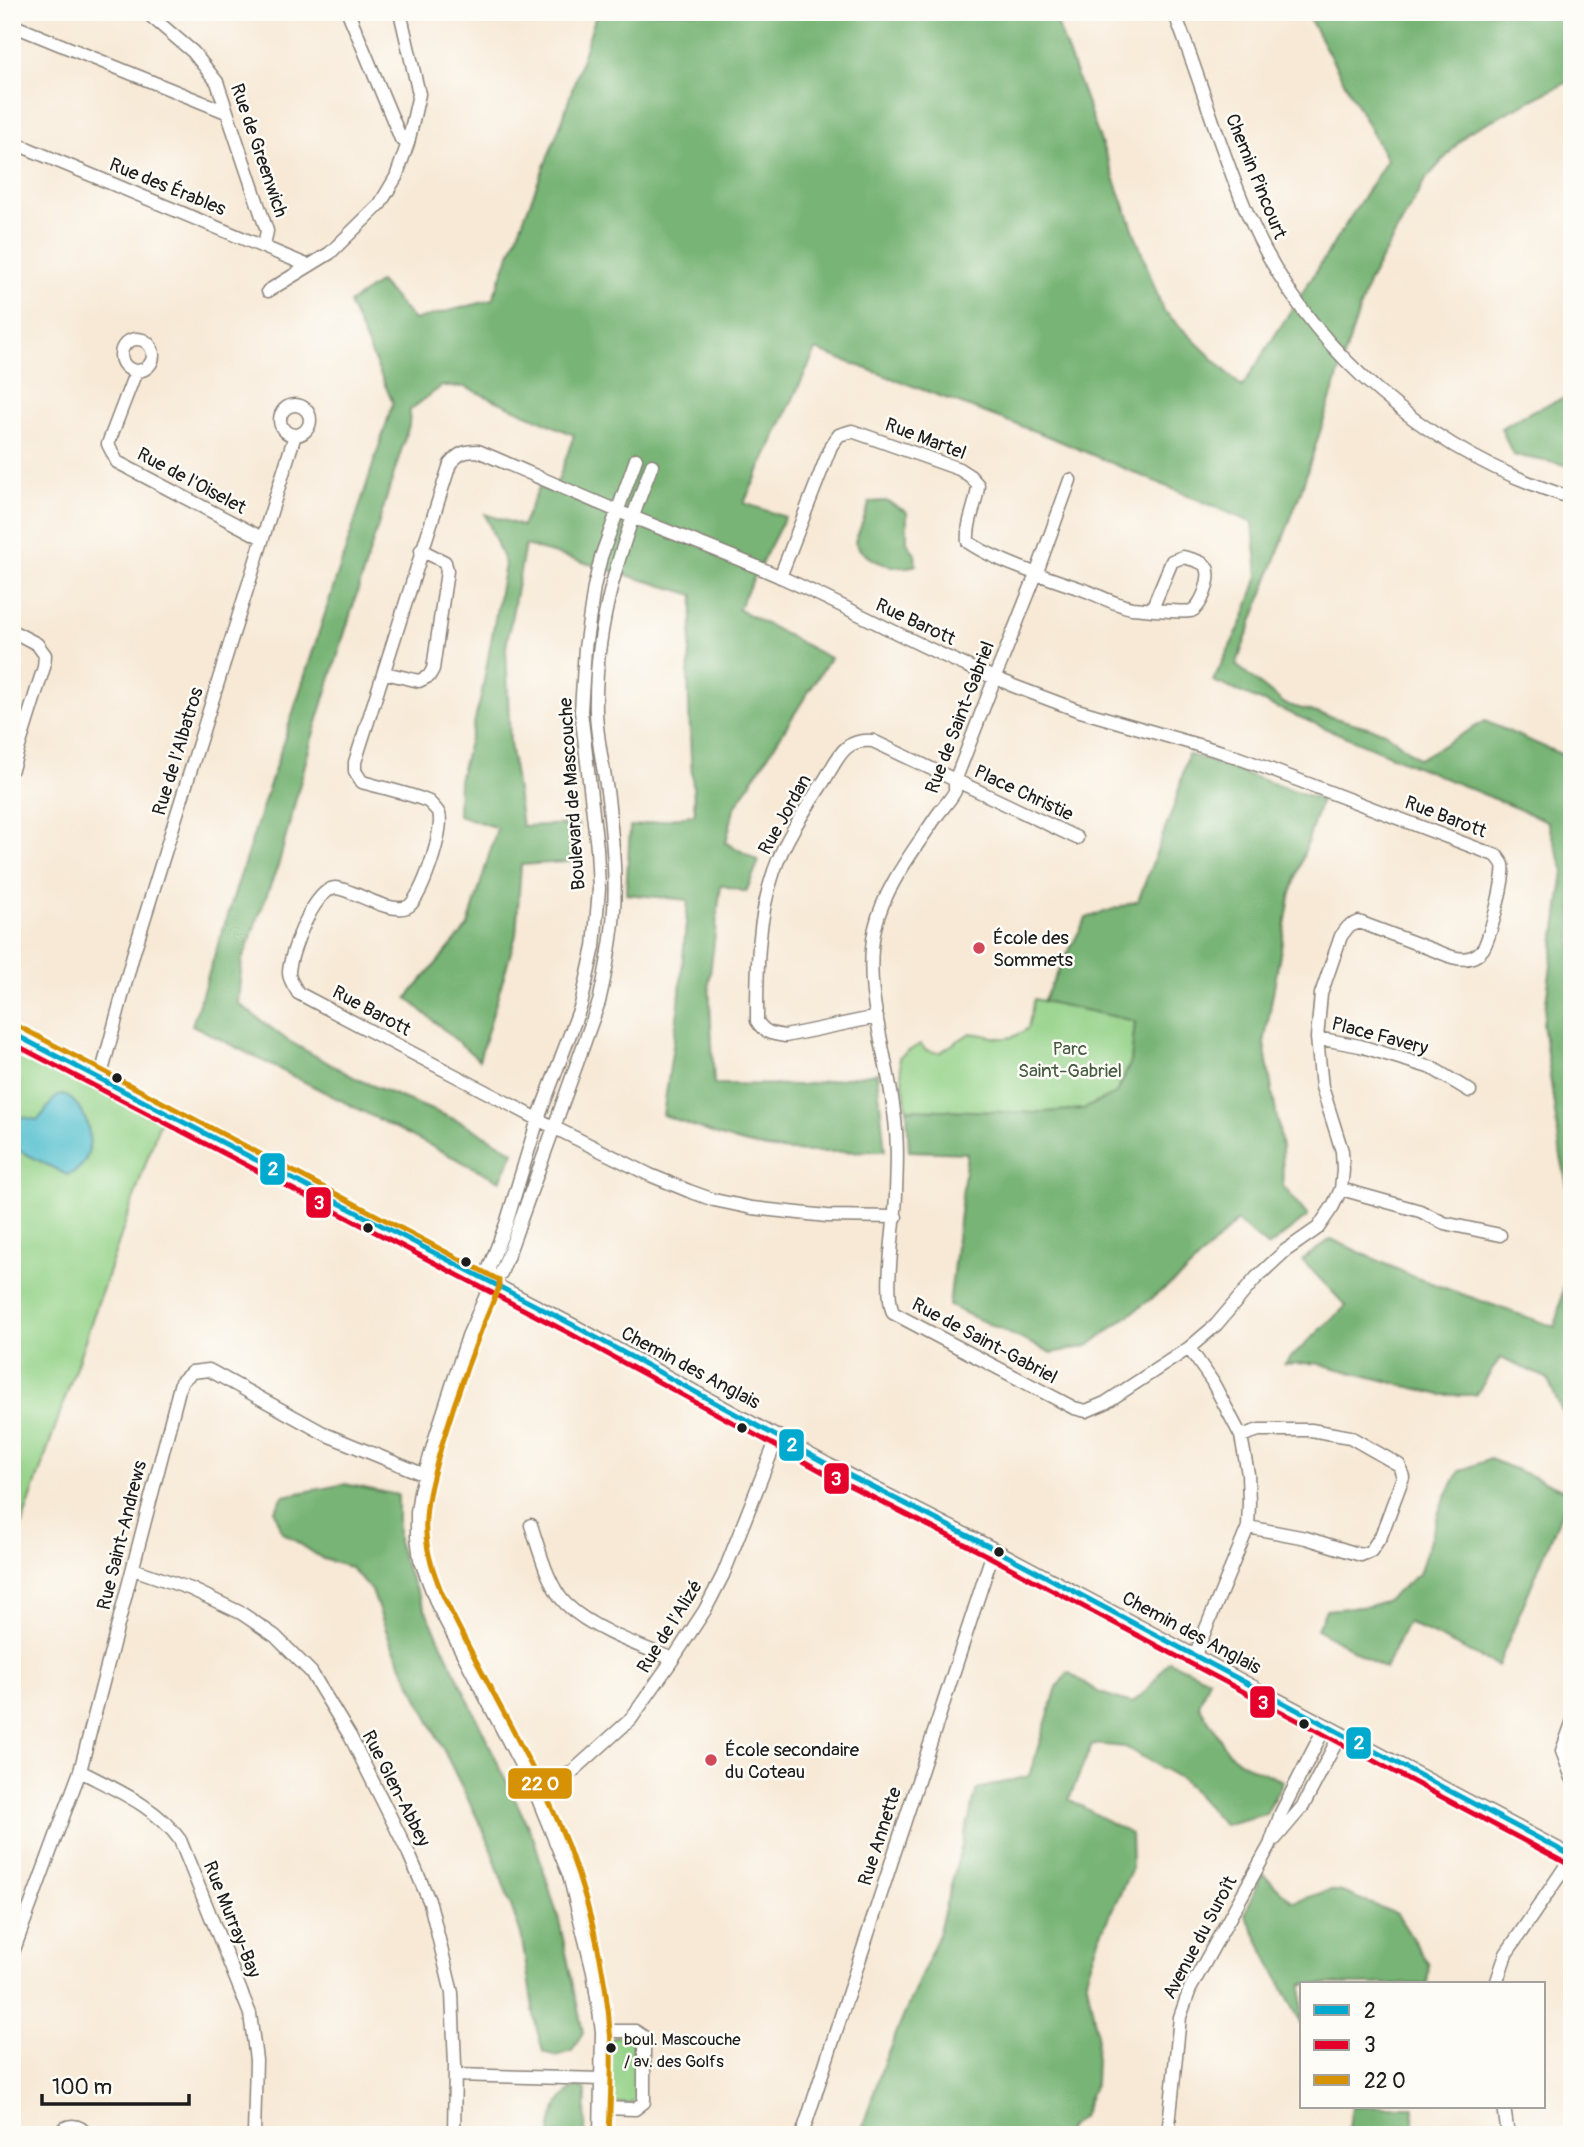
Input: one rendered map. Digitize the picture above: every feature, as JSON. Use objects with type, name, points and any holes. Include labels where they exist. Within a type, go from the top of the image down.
[{"type":"street","name":"Rue de Greenwich","points":[[146,12],[193,52],[217,82],[267,231],[264,246]]},
{"type":"street","points":[[348,12],[401,139],[408,143]]},
{"type":"street","points":[[268,291],[330,253],[380,204],[396,177],[408,143],[419,94],[400,12]]},
{"type":"street","name":"Chemin Pincourt","points":[[1174,12],[1249,218],[1279,274],[1320,332],[1379,392],[1433,433],[1489,466],[1572,498]]},
{"type":"street","points":[[12,25],[226,112]]},
{"type":"street","name":"Rue des Érables","points":[[12,142],[309,266]]},
{"type":"street","name":"Rue de l'Oiselet","points":[[136,371],[108,444],[117,462],[262,538]]},
{"type":"street","name":"Rue Martel","points":[[780,576],[831,446],[839,435],[852,431],[908,450],[970,476],[978,485],[967,529],[968,542],[981,551],[1130,607],[1152,609],[1191,611],[1197,607],[1209,575],[1203,564],[1183,556],[1172,561],[1152,609]]},
{"type":"street","name":"Rue de l'Albatros","points":[[100,1079],[133,955],[295,435]]},
{"type":"street","name":"Rue Barott","points":[[896,1217],[827,1216],[752,1208],[714,1200],[650,1175],[553,1127],[298,993],[289,976],[291,959],[314,903],[324,891],[336,888],[390,907],[407,907],[415,901],[440,829],[439,814],[429,802],[362,782],[355,771],[355,762],[450,464],[464,451],[478,451],[780,576],[917,645],[995,678],[1077,710],[1222,752],[1497,856],[1503,866],[1502,884],[1496,902]]},
{"type":"street","name":"Boulevard de Mascouche","points":[[491,1284],[489,1268],[506,1224],[538,1119],[581,1005],[596,928],[598,850],[586,765],[582,692],[587,625],[601,557],[636,459]]},
{"type":"street","name":"Boulevard de Mascouche","points":[[600,2135],[602,2031],[593,1972],[575,1897],[559,1846],[536,1794],[437,1604],[421,1559],[417,1537],[417,1512],[456,1368],[491,1284],[501,1273],[512,1247],[599,1002],[613,924],[613,847],[596,713],[597,686],[606,602],[632,517],[652,465]]},
{"type":"street","name":"Rue de Saint-Gabriel","points":[[1070,480],[955,781],[955,791],[899,875],[879,914],[875,930],[872,963],[877,1017],[897,1142],[896,1217],[889,1293],[889,1304],[893,1313],[1074,1408],[1086,1411],[1105,1403],[1188,1348],[1216,1325],[1256,1278],[1286,1251],[1318,1228],[1341,1189],[1342,1151],[1322,1087],[1317,1038],[1321,994],[1341,936],[1348,927],[1359,922],[1464,960],[1485,948],[1496,902]]},
{"type":"street","points":[[385,673],[419,681],[429,676],[433,669],[447,571],[445,562],[421,550]]},
{"type":"street","points":[[12,631],[37,644],[45,655],[44,667],[12,769]]},
{"type":"street","name":"Rue Jordan","points":[[877,1017],[785,1036],[771,1034],[762,1029],[757,1021],[757,960],[763,911],[774,870],[794,827],[846,747],[860,740],[873,741],[955,781]]},
{"type":"street","name":"Place Christie","points":[[955,781],[1077,838]]},
{"type":"street","name":"Chemin des Anglais","points":[[12,1033],[573,1325],[829,1465],[994,1549],[1572,1856]]},
{"type":"street","name":"Place Favery","points":[[1317,1038],[1360,1046],[1432,1068],[1470,1091]]},
{"type":"street","points":[[1341,1189],[1410,1208],[1444,1223],[1500,1235]]},
{"type":"street","points":[[1188,1348],[1231,1413],[1241,1436],[1248,1474],[1248,1527],[1195,1655]]},
{"type":"street","name":"Rue Saint-Andrews","points":[[12,1955],[80,1771],[176,1392],[181,1382],[192,1372],[209,1370],[327,1435],[425,1475]]},
{"type":"street","points":[[1241,1436],[1259,1430],[1311,1430],[1350,1437],[1399,1465],[1403,1476],[1381,1536],[1371,1551],[1361,1555],[1306,1538],[1248,1527]]},
{"type":"street","name":"Rue de l'Alizé","points":[[536,1794],[573,1771],[631,1719],[673,1659],[705,1610],[723,1575],[778,1436]]},
{"type":"street","points":[[531,1525],[547,1573],[565,1604],[591,1623],[673,1659]]},
{"type":"street","name":"Rue Annette","points":[[802,2135],[994,1549]]},
{"type":"street","name":"Rue Glen-Abbey","points":[[133,1569],[191,1589],[241,1612],[275,1636],[311,1672],[350,1736],[409,1853],[430,1903],[452,1993],[454,2135]]},
{"type":"street","points":[[1572,1723],[1562,1751],[1572,1778]]},
{"type":"street","name":"Avenue du Suroît","points":[[1168,2135],[1180,2017],[1191,1989],[1270,1845],[1280,1813],[1326,1725]]},
{"type":"street","name":"Avenue du Suroît","points":[[1270,1845],[1303,1806],[1342,1733]]},
{"type":"street","name":"Rue Murray-Bay","points":[[80,1771],[155,1812],[169,1824],[180,1840],[250,2014],[256,2060],[254,2135]]},
{"type":"street","points":[[1497,1982],[1506,1954],[1572,1856]]},
{"type":"street","points":[[601,2108],[635,2109],[644,2102],[644,2037],[635,2031],[602,2031]]},
{"type":"street","points":[[455,2075],[601,2079]]},
{"type":"street","points":[[1504,2108],[1508,2135]]},
{"type":"street","points":[[58,2135],[62,2129],[71,2126],[81,2128],[87,2135]]},
{"type":"green space","points":[[597,12],[1053,12],[1163,310],[1242,387],[1387,160],[1306,12],[1572,12],[1572,80],[1468,132],[1426,179],[1368,283],[1301,491],[1236,665],[1285,704],[1385,732],[1419,759],[1485,721],[1572,759],[1572,1207],[1561,1157],[1543,1024],[1564,871],[1547,821],[1213,681],[1243,620],[1258,576],[1253,523],[1050,437],[816,350],[744,503],[785,517],[738,609],[830,658],[734,809],[726,843],[759,861],[746,892],[721,885],[709,982],[714,1084],[801,1085],[877,1073],[885,1151],[807,1152],[776,1149],[736,1141],[663,1115],[679,1004],[688,900],[626,894],[630,827],[695,814],[688,678],[694,595],[525,545],[506,647],[510,743],[522,826],[578,824],[581,861],[521,865],[516,935],[479,1060],[407,998],[468,926],[497,828],[458,815],[459,780],[481,697],[505,564],[485,514],[522,526],[539,487],[554,492],[574,435],[465,387],[442,386],[410,410],[409,425],[311,742],[279,863],[242,960],[238,1003],[287,1040],[359,1080],[461,1122],[514,1152],[500,1181],[192,1025],[393,403],[349,303],[380,282],[414,320],[492,300],[563,118]]},
{"type":"green space","points":[[1572,389],[1572,466],[1513,455],[1501,428],[1534,410],[1563,399]]},
{"type":"green space","points":[[886,501],[907,512],[907,542],[915,554],[916,565],[900,567],[882,563],[866,555],[855,542],[870,502]]},
{"type":"green space","points":[[1188,754],[1321,800],[1290,897],[1264,1044],[1282,1147],[1283,1186],[1308,1216],[1268,1247],[1237,1221],[1184,1274],[1088,1346],[1052,1353],[949,1306],[967,1153],[909,1151],[907,1109],[1033,1113],[1084,1109],[1117,1093],[1131,1062],[1135,1021],[1043,1001],[1086,918],[1138,901],[1175,803]]},
{"type":"green space","name":"Parc Saint-Gabriel","points":[[1034,999],[1135,1021],[1131,1062],[1116,1093],[1084,1109],[1033,1113],[907,1109],[899,1057],[920,1044],[926,1050],[939,1053],[970,1033],[1000,1038],[1013,1037],[1028,1028]]},
{"type":"green space","points":[[12,1032],[163,1113],[12,1553]]},
{"type":"green space","points":[[1331,1239],[1414,1277],[1555,1327],[1572,1249],[1572,1419],[1564,1415],[1547,1378],[1500,1358],[1476,1395],[1441,1395],[1315,1363],[1284,1364],[1346,1306],[1302,1260]]},
{"type":"green space","points":[[1490,1459],[1570,1492],[1498,1666],[1407,1622],[1385,1669],[1317,1629],[1326,1610],[1370,1606],[1387,1600],[1419,1574],[1441,1506],[1459,1471]]},
{"type":"green space","points":[[345,1484],[398,1495],[398,1544],[407,1571],[534,1839],[559,1920],[583,2032],[572,2051],[556,2056],[543,2052],[536,2026],[521,1934],[487,1838],[390,1641],[372,1591],[350,1567],[323,1559],[282,1532],[275,1511],[283,1496]]},
{"type":"green space","points":[[1169,1661],[1209,1679],[1199,1705],[1228,1752],[1244,1764],[1283,1781],[1266,1814],[1224,1825],[1183,1780],[1125,1747],[1092,1744],[1069,1799],[1131,1834],[1132,1868],[1101,1933],[1086,1978],[1097,2033],[1095,2083],[1082,2117],[1067,2129],[1066,2135],[860,2135],[884,2062],[937,1938],[977,1789],[1029,1776],[1057,1687],[1068,1672],[1100,1693],[1132,1703],[1146,1691]]},
{"type":"green space","points":[[1262,1873],[1293,1902],[1330,1890],[1342,1892],[1397,1914],[1429,1965],[1427,1982],[1300,1982],[1300,2021],[1245,1914]]},
{"type":"green space","points":[[617,2036],[632,2036],[641,2046],[639,2098],[629,2104],[616,2103],[609,2091],[609,2045],[611,2039]]},
{"type":"green space","points":[[576,2086],[586,2089],[585,2135],[550,2135],[557,2107],[565,2095]]},
{"type":"green space","points":[[1352,2108],[1414,2108],[1412,2135],[1348,2135]]},
{"type":"water","points":[[62,1094],[81,1110],[89,1135],[85,1160],[78,1169],[67,1175],[12,1147],[12,1115],[37,1120]]},
{"type":"transit line","points":[[16,1025],[499,1280],[499,1287],[461,1384],[436,1466],[427,1511],[427,1541],[441,1591],[543,1790],[578,1873],[594,1929],[609,2016],[609,2135]]},
{"type":"transit line","name":"2","points":[[12,1033],[573,1325],[829,1465],[994,1549],[1572,1856]]},
{"type":"transit line","name":"3","points":[[12,1043],[569,1333],[825,1473],[990,1557],[1568,1864]]},
{"type":"place","name":"École des Sommets","points":[[979,948]]},
{"type":"place","name":"École secondaire du Coteau","points":[[711,1760]]},
{"type":"place","name":"boul. Mascouche / av. des Golfs","points":[[611,2048]]}]
